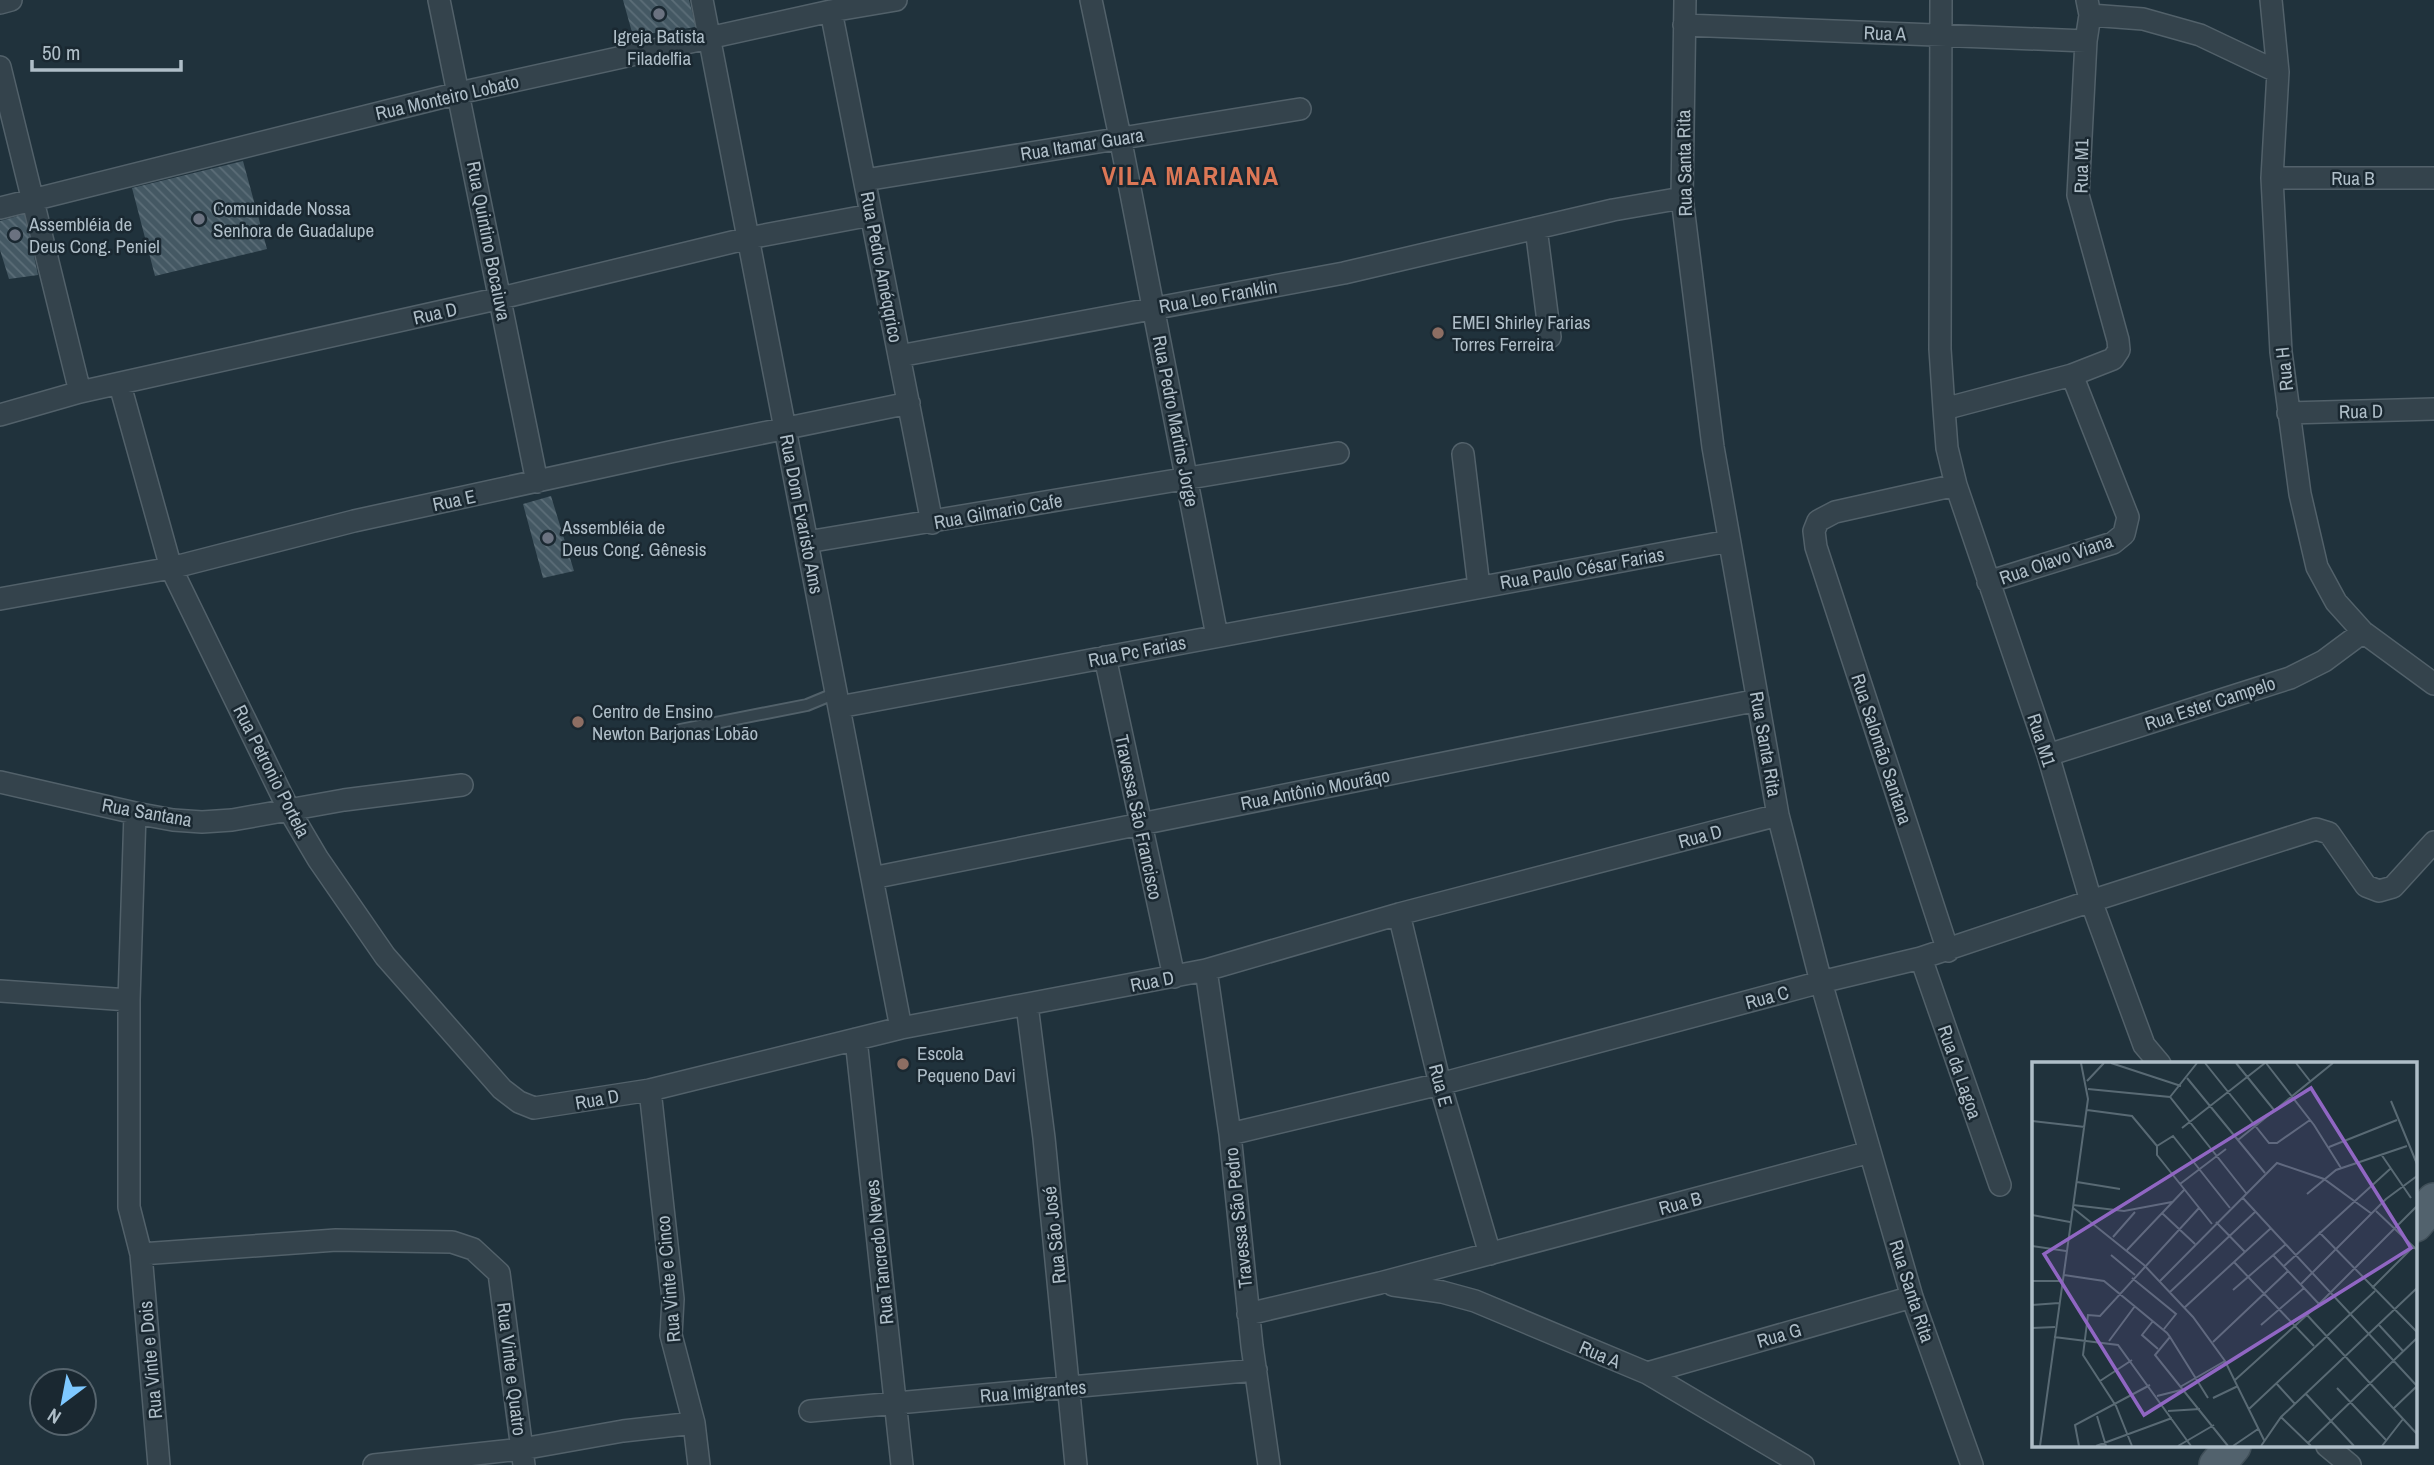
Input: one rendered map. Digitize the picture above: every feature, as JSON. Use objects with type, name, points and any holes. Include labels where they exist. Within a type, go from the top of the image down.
[{"type":"main road","points":[[2217,1465],[2231,1448]]},
{"type":"street","points":[[0,3],[11,0]]},
{"type":"street","name":"Rua Quintino Bocaiuva","points":[[439,0],[537,482]]},
{"type":"street","name":"Rua Dom Evaristo Ams","points":[[702,0],[901,1028]]},
{"type":"street","name":"Rua Monteiro Lobato","points":[[0,208],[459,93],[831,10],[896,0]]},
{"type":"street","name":"Rua Pedro Martins Jorge","points":[[1091,0],[1188,477],[1217,636]]},
{"type":"street","name":"Rua Santa Rita","points":[[1685,0],[1682,198],[1713,447],[1778,815],[1821,982],[1912,1297],[1972,1465]]},
{"type":"street","name":"Rua M1","points":[[1941,0],[1940,335],[1947,448],[1956,485],[2048,755],[2091,901],[2144,1045],[2158,1062]]},
{"type":"street","name":"Rua H","points":[[2271,0],[2278,72],[2272,178],[2281,352],[2300,494],[2318,568],[2336,602],[2362,632],[2434,684]]},
{"type":"street","points":[[2089,8],[2200,35],[2278,72]]},
{"type":"street","name":"Rua M1","points":[[1944,409],[2073,375],[2113,359],[2119,350],[2078,195],[2089,8]]},
{"type":"street","name":"Rua Pedro Améqqrico","points":[[831,10],[932,523]]},
{"type":"street","name":"Rua A","points":[[1684,26],[2086,41]]},
{"type":"street","points":[[0,67],[80,393]]},
{"type":"street","name":"Rua Itamar Guara","points":[[864,180],[1300,109]]},
{"type":"street","name":"Rua B","points":[[2272,178],[2434,178]]},
{"type":"street","name":"Rua Leo Franklin","points":[[899,356],[1345,273],[1612,210],[1682,198]]},
{"type":"street","name":"Rua D","points":[[0,415],[80,393],[501,298],[749,238],[871,215]]},
{"type":"street","points":[[1536,228],[1550,337]]},
{"type":"street","name":"Rua Olavo Viana","points":[[1988,582],[2113,543],[2124,534],[2128,517],[2073,375]]},
{"type":"street","name":"Rua Petronio Portela","points":[[120,385],[171,568],[289,810],[318,859],[385,956],[502,1089],[519,1102]]},
{"type":"street","name":"Rua E","points":[[0,599],[171,568],[355,521],[909,403]]},
{"type":"street","name":"Rua D","points":[[2288,413],[2434,409]]},
{"type":"street","name":"Rua Gilmario Cafe","points":[[807,542],[1338,453]]},
{"type":"street","points":[[1463,454],[1479,587]]},
{"type":"street","name":"Rua Salomão Santana","points":[[1948,951],[1816,547],[1814,531],[1818,521],[1825,516],[1956,485]]},
{"type":"street","name":"Rua Paulo César Farias","points":[[1434,595],[1729,541]]},
{"type":"street","name":"Rua Pc Farias","points":[[838,700],[1105,657],[1434,595]]},
{"type":"street","name":"Rua Ester Campelo","points":[[2048,755],[2290,678],[2324,661],[2362,632]]},
{"type":"street","name":"Travessa São Francisco","points":[[1105,657],[1174,976]]},
{"type":"street","name":"Rua Antônio Mourãqo","points":[[872,878],[1758,700]]},
{"type":"street","name":"Rua Santana","points":[[0,782],[135,813],[173,820],[202,821],[232,820],[344,800],[463,785]]},
{"type":"street","points":[[0,991],[129,1000],[135,813]]},
{"type":"street","name":"Rua D","points":[[519,1102],[540,1108],[650,1090],[901,1028],[1206,970],[1399,914],[1778,815]]},
{"type":"street","name":"Rua C","points":[[1230,1134],[1440,1084],[1821,982],[1948,951],[2091,901],[2316,829],[2329,833],[2366,886],[2379,891],[2393,887],[2434,842]]},
{"type":"street","name":"Rua E","points":[[1399,914],[1440,1084],[1490,1254]]},
{"type":"street","name":"Rua da Lagoa","points":[[1921,958],[2000,1185]]},
{"type":"street","name":"Travessa São Pedro","points":[[1206,970],[1230,1134],[1248,1314],[1269,1465]]},
{"type":"street","name":"Rua Vinte e Dois","points":[[129,1000],[129,1207],[141,1254],[159,1465]]},
{"type":"street","name":"Rua São José","points":[[1027,1005],[1044,1138],[1076,1465]]},
{"type":"street","name":"Rua Tancredo Neves","points":[[856,1039],[902,1465]]},
{"type":"street","name":"Rua Vinte e Cinco","points":[[650,1090],[673,1299],[671,1335],[694,1423],[699,1465]]},
{"type":"street","name":"Rua B","points":[[1490,1254],[1870,1152]]},
{"type":"street","name":"Rua Vinte e Quatro","points":[[141,1254],[336,1240],[452,1242],[473,1249],[499,1273],[523,1457]]},
{"type":"street","name":"Rua A","points":[[1248,1314],[1490,1254]]},
{"type":"street","name":"Rua A","points":[[1380,1283],[1441,1292],[1475,1301],[1647,1373],[1803,1465]]},
{"type":"street","name":"Rua G","points":[[1647,1373],[1912,1297]]},
{"type":"street","name":"Rua Imigrantes","points":[[810,1411],[1256,1370]]},
{"type":"street","points":[[374,1465],[523,1457],[623,1432],[694,1423]]},
{"type":"street","points":[[2329,1448],[2350,1465]]},
{"type":"lane","points":[[680,730],[838,700]]},
{"type":"building","name":"Igreja Batista Filadelfia","points":[[623,0],[689,0],[696,27],[633,36]]},
{"type":"building","name":"Comunidade Nossa Senhora de Guadalupe","points":[[243,161],[267,249],[155,276],[132,188]]},
{"type":"building","name":"Assembléia de Deus Cong. Peniel","points":[[25,214],[38,275],[9,279],[0,250],[0,221]]},
{"type":"building","name":"Assembléia de Deus Cong. Gênesis","points":[[551,496],[574,571],[543,578],[523,504]]},
{"type":"place","name":"Igreja Batista Filadelfia","points":[[659,14]]},
{"type":"place","name":"Comunidade Nossa Senhora de Guadalupe","points":[[199,219]]},
{"type":"place","name":"Assembléia de Deus Cong. Peniel","points":[[15,235]]},
{"type":"place","name":"EMEI Shirley Farias Torres Ferreira","points":[[1438,333]]},
{"type":"place","name":"Assembléia de Deus Cong. Gênesis","points":[[548,538]]},
{"type":"place","name":"Centro de Ensino Newton Barjonas Lobão","points":[[578,722]]},
{"type":"place","name":"Escola Pequeno Davi","points":[[903,1064]]},
{"type":"district","name":"VILA MARIANA","points":[[1191,175]]}]
